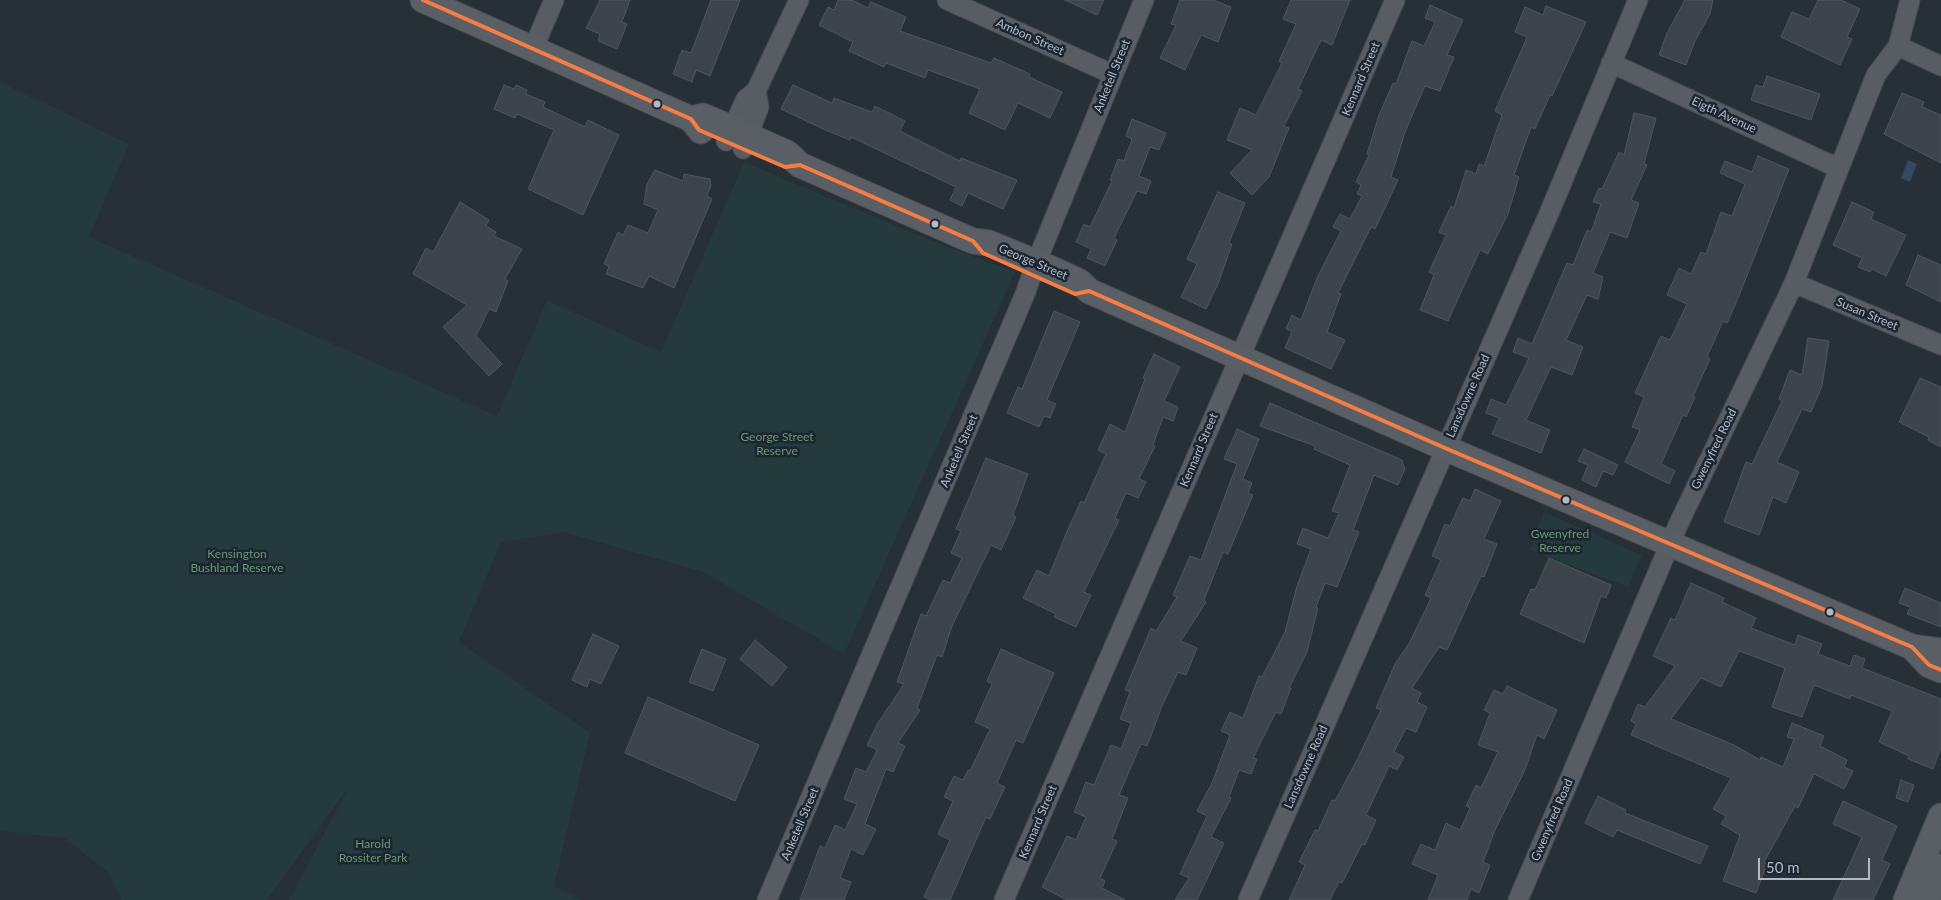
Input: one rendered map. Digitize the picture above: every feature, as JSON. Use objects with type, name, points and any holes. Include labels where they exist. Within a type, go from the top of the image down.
[{"type":"main road","name":"George Street","points":[[422,0],[691,119],[703,116],[737,138],[787,154],[800,165],[973,241],[982,253],[1034,268],[1075,294],[1089,291],[1445,448],[1912,647],[1941,651]]},
{"type":"main road","name":"George Street","points":[[1912,647],[1929,665],[1941,670]]},
{"type":"main road","points":[[1906,900],[1941,816]]},
{"type":"main road","points":[[1927,900],[1941,867]]},
{"type":"street","points":[[533,49],[554,0]]},
{"type":"street","points":[[737,138],[746,100],[756,91],[799,0]]},
{"type":"street","name":"Ambon Street","points":[[947,0],[1112,74]]},
{"type":"street","name":"Anketell Street","points":[[767,900],[1034,268],[1112,74],[1144,0]]},
{"type":"street","name":"Kennard Street","points":[[1004,900],[1395,0]]},
{"type":"street","name":"Lansdowne Road","points":[[1248,900],[1550,211],[1638,0]]},
{"type":"street","name":"Gwenyfred Road","points":[[1518,900],[1670,543],[1794,283],[1876,75],[1898,46],[1910,0]]},
{"type":"street","points":[[1898,46],[1941,66]]},
{"type":"street","name":"Eigth Avenue","points":[[1611,62],[1838,168]]},
{"type":"street","name":"Susan Street","points":[[1794,283],[1941,344]]},
{"type":"green space","name":"Kensington Bushland Reserve","points":[[0,82],[129,144],[89,237],[497,416],[547,300],[661,352],[744,162],[935,242],[1015,272],[844,654],[703,572],[563,532],[501,542],[459,642],[590,733],[554,886],[581,900],[289,900],[348,788],[267,900],[121,900],[107,871],[64,838],[0,831]]},
{"type":"green space","name":"Gwenyfred Reserve","points":[[1544,512],[1642,555],[1628,587],[1530,550]]},
{"type":"water","points":[[1908,160],[1917,164],[1910,182],[1901,178]]},
{"type":"building","points":[[600,0],[630,0],[622,22],[627,24],[617,49],[598,41],[600,34],[586,28]]},
{"type":"building","points":[[711,0],[740,0],[710,76],[696,70],[692,82],[673,74],[682,50],[691,53]]},
{"type":"building","points":[[838,0],[852,0],[868,8],[871,2],[906,17],[900,31],[991,63],[994,58],[1030,74],[1029,77],[1062,92],[1050,118],[1018,103],[1005,130],[969,113],[980,89],[928,70],[925,78],[886,63],[884,67],[849,51],[853,42],[819,25],[828,7],[834,10]]},
{"type":"building","points":[[1065,0],[1104,0],[1097,15]]},
{"type":"building","points":[[1180,0],[1213,0],[1231,7],[1218,42],[1201,35],[1185,70],[1160,58],[1176,25],[1171,24]]},
{"type":"building","points":[[1291,0],[1350,0],[1332,45],[1321,40],[1298,89],[1302,91],[1284,126],[1289,128],[1269,177],[1252,195],[1230,173],[1252,150],[1227,140],[1240,108],[1256,115],[1282,63],[1279,61],[1296,24],[1283,19]]},
{"type":"building","points":[[1685,0],[1713,0],[1710,14],[1695,41],[1686,65],[1659,55],[1667,33]]},
{"type":"building","points":[[1818,0],[1841,0],[1860,9],[1847,37],[1852,39],[1840,65],[1781,37],[1792,12],[1809,19]]},
{"type":"building","points":[[1430,5],[1463,20],[1447,55],[1454,57],[1440,91],[1425,86],[1405,132],[1391,177],[1398,180],[1375,229],[1371,227],[1338,293],[1341,294],[1327,332],[1345,340],[1331,369],[1285,348],[1292,331],[1286,329],[1292,315],[1301,320],[1317,278],[1341,231],[1333,227],[1340,214],[1350,219],[1362,196],[1357,194],[1361,185],[1356,182],[1369,155],[1367,154],[1379,115],[1393,83],[1396,84],[1412,41],[1424,46],[1435,22],[1425,18]]},
{"type":"building","points":[[1546,6],[1586,22],[1535,129],[1531,127],[1514,175],[1519,177],[1508,214],[1488,254],[1480,250],[1448,321],[1420,310],[1434,275],[1429,272],[1446,235],[1439,232],[1451,206],[1454,208],[1466,170],[1476,174],[1479,164],[1484,166],[1502,115],[1495,111],[1527,37],[1515,32],[1525,7],[1543,15]]},
{"type":"building","points":[[1767,76],[1820,94],[1811,120],[1751,100],[1756,85],[1763,87]]},
{"type":"building","points":[[504,85],[514,89],[516,85],[527,90],[526,94],[545,102],[543,107],[585,127],[588,120],[619,135],[583,215],[528,189],[554,130],[517,114],[515,118],[494,109]]},
{"type":"building","points":[[793,85],[832,103],[834,98],[872,112],[875,106],[905,121],[900,131],[960,161],[961,158],[1017,180],[1003,209],[968,193],[962,206],[950,200],[956,187],[851,137],[850,140],[781,109]]},
{"type":"building","points":[[1902,93],[1924,102],[1922,107],[1941,115],[1941,163],[1884,134]]},
{"type":"building","points":[[1634,113],[1656,118],[1644,164],[1647,165],[1631,200],[1639,203],[1627,238],[1610,232],[1593,273],[1603,277],[1598,299],[1587,295],[1566,340],[1583,347],[1572,375],[1551,367],[1526,420],[1550,430],[1541,453],[1492,434],[1499,418],[1486,413],[1491,399],[1506,405],[1529,358],[1513,352],[1518,338],[1532,344],[1567,263],[1573,265],[1587,230],[1591,232],[1601,204],[1593,202],[1599,188],[1602,189],[1619,152],[1624,155]]},
{"type":"building","points":[[1132,119],[1166,133],[1159,150],[1150,147],[1139,176],[1151,181],[1146,194],[1137,191],[1114,238],[1117,240],[1105,266],[1087,258],[1091,249],[1076,242],[1084,224],[1090,227],[1112,181],[1110,180],[1118,159],[1124,161],[1132,139],[1126,136]]},
{"type":"building","points":[[1758,156],[1789,169],[1739,296],[1727,323],[1723,321],[1707,357],[1710,359],[1693,396],[1695,397],[1686,417],[1683,415],[1661,464],[1675,471],[1669,484],[1625,462],[1640,430],[1632,427],[1644,397],[1635,393],[1661,336],[1670,340],[1687,304],[1667,295],[1679,268],[1691,274],[1701,252],[1706,254],[1721,212],[1732,216],[1745,184],[1720,173],[1725,161],[1752,172]]},
{"type":"building","points":[[655,170],[683,181],[684,174],[710,179],[711,186],[707,196],[712,199],[674,288],[649,276],[643,288],[606,274],[609,266],[604,264],[618,232],[623,235],[628,225],[648,233],[658,210],[644,204],[647,184]]},
{"type":"building","points":[[1218,192],[1245,203],[1229,243],[1232,244],[1218,284],[1206,309],[1181,297],[1197,264],[1187,259]]},
{"type":"building","points":[[460,202],[489,220],[486,226],[496,232],[494,236],[522,249],[505,279],[508,281],[496,312],[489,309],[476,336],[502,364],[489,376],[443,327],[467,305],[413,274],[426,248],[433,252]]},
{"type":"building","points":[[1852,202],[1874,212],[1871,219],[1906,235],[1886,276],[1872,269],[1870,272],[1858,267],[1862,258],[1833,245]]},
{"type":"building","points":[[1918,255],[1941,265],[1941,302],[1906,285]]},
{"type":"building","points":[[1054,311],[1080,322],[1047,400],[1056,404],[1050,418],[1044,416],[1039,427],[1007,413],[1018,387],[1022,389]]},
{"type":"building","points":[[1808,338],[1829,341],[1822,386],[1811,412],[1802,409],[1777,462],[1799,472],[1786,503],[1773,497],[1759,535],[1724,522],[1746,462],[1752,464],[1782,401],[1779,399],[1790,370],[1802,375]]},
{"type":"building","points":[[1154,354],[1180,367],[1164,401],[1178,407],[1173,421],[1163,417],[1153,445],[1155,446],[1139,479],[1146,482],[1138,498],[1126,493],[1115,518],[1119,520],[1084,592],[1091,595],[1076,627],[1054,617],[1056,614],[1023,598],[1037,570],[1049,576],[1081,501],[1084,503],[1106,454],[1098,450],[1110,424],[1125,432],[1145,379],[1143,378]]},
{"type":"building","points":[[1920,378],[1941,387],[1941,447],[1928,440],[1929,437],[1899,422]]},
{"type":"building","points":[[1270,403],[1402,460],[1405,469],[1398,485],[1374,475],[1353,530],[1359,532],[1337,587],[1325,583],[1316,607],[1318,608],[1307,652],[1289,688],[1291,688],[1281,714],[1276,712],[1253,758],[1257,759],[1251,774],[1239,770],[1229,797],[1231,798],[1211,837],[1224,843],[1197,900],[1175,900],[1189,878],[1180,874],[1207,816],[1197,811],[1212,783],[1230,735],[1221,731],[1230,712],[1243,718],[1259,676],[1262,677],[1285,632],[1297,586],[1311,549],[1297,544],[1303,528],[1328,538],[1339,513],[1332,511],[1350,465],[1314,449],[1315,446],[1260,426]]},
{"type":"building","points":[[1237,429],[1259,439],[1243,479],[1252,483],[1248,493],[1253,495],[1228,554],[1223,552],[1204,600],[1206,602],[1181,641],[1197,648],[1186,675],[1178,672],[1162,706],[1147,746],[1141,744],[1119,795],[1128,798],[1112,839],[1117,841],[1100,878],[1105,881],[1102,888],[1125,900],[1067,900],[1042,887],[1067,836],[1076,840],[1086,817],[1074,812],[1086,782],[1094,785],[1111,745],[1121,749],[1131,723],[1120,719],[1130,692],[1125,690],[1151,628],[1156,631],[1177,597],[1173,595],[1190,556],[1201,560],[1237,464],[1224,459]]},
{"type":"building","points":[[1584,449],[1618,465],[1613,475],[1603,471],[1596,487],[1582,480],[1588,465],[1578,461]]},
{"type":"building","points":[[986,458],[1028,474],[1013,515],[1016,517],[1001,550],[991,545],[952,626],[942,657],[937,655],[917,708],[920,710],[898,743],[905,746],[893,772],[886,769],[865,824],[876,829],[863,855],[851,849],[840,878],[851,882],[844,900],[800,900],[820,846],[825,848],[835,825],[845,830],[857,804],[844,799],[856,768],[866,772],[877,750],[867,745],[878,723],[904,684],[897,682],[921,614],[926,616],[943,580],[950,583],[962,558],[951,553],[961,531],[956,529]]},
{"type":"building","points":[[1475,489],[1501,501],[1484,539],[1497,544],[1484,577],[1481,576],[1447,650],[1439,647],[1412,688],[1421,693],[1417,702],[1427,707],[1416,732],[1406,728],[1394,752],[1404,757],[1397,770],[1389,766],[1366,815],[1376,820],[1365,845],[1362,844],[1342,883],[1339,882],[1330,900],[1289,900],[1305,865],[1299,862],[1315,830],[1318,831],[1332,800],[1335,801],[1357,760],[1381,710],[1376,708],[1395,664],[1410,642],[1431,598],[1425,595],[1441,560],[1432,556],[1445,524],[1450,526],[1463,498],[1470,501]]},
{"type":"building","points":[[1549,558],[1611,585],[1606,598],[1601,596],[1584,643],[1520,614],[1531,589],[1535,590]]},
{"type":"building","points":[[1691,583],[1724,598],[1722,602],[1756,618],[1751,628],[1795,645],[1798,635],[1822,644],[1818,654],[1850,666],[1854,655],[1865,659],[1862,668],[1941,699],[1941,748],[1933,769],[1908,759],[1909,756],[1879,742],[1892,711],[1851,695],[1850,699],[1814,685],[1802,717],[1772,707],[1785,668],[1739,651],[1721,687],[1701,678],[1671,719],[1734,745],[1760,760],[1761,757],[1783,767],[1794,739],[1787,737],[1792,723],[1824,736],[1820,746],[1847,760],[1844,767],[1853,771],[1844,789],[1814,774],[1798,808],[1795,806],[1764,862],[1767,864],[1756,893],[1723,881],[1740,835],[1721,824],[1726,816],[1713,809],[1731,778],[1631,735],[1636,724],[1631,721],[1638,704],[1645,707],[1675,666],[1653,656],[1671,618],[1675,620]]},
{"type":"building","points":[[1905,588],[1941,603],[1941,627],[1907,614],[1910,607],[1899,603]]},
{"type":"building","points":[[593,634],[619,646],[601,684],[590,679],[587,687],[572,680]]},
{"type":"building","points":[[755,640],[787,667],[772,686],[740,659]]},
{"type":"building","points":[[702,649],[726,659],[713,691],[689,682]]},
{"type":"building","points":[[1001,649],[1054,673],[1023,743],[1016,740],[997,783],[1005,787],[990,819],[986,817],[950,900],[932,900],[924,897],[950,840],[938,834],[953,801],[944,797],[954,776],[963,780],[968,770],[970,771],[990,729],[975,722],[992,684],[987,681]]},
{"type":"building","points":[[1507,686],[1557,710],[1544,739],[1537,735],[1525,770],[1495,830],[1483,862],[1490,865],[1479,893],[1471,889],[1467,900],[1428,900],[1438,875],[1412,864],[1421,844],[1435,850],[1446,823],[1460,830],[1470,808],[1466,806],[1476,785],[1481,788],[1498,752],[1478,745],[1490,713],[1484,710],[1494,690],[1503,694]]},
{"type":"building","points":[[648,697],[759,745],[735,801],[625,753]]},
{"type":"building","points":[[1901,780],[1914,785],[1908,802],[1896,798]]},
{"type":"building","points":[[1598,796],[1626,810],[1625,813],[1708,846],[1700,864],[1617,830],[1613,837],[1585,823]]},
{"type":"building","points":[[1843,801],[1897,826],[1882,860],[1890,864],[1873,900],[1833,900],[1862,837],[1833,824]]},
{"type":"transit line","points":[[423,0],[691,119],[699,130],[785,167],[800,165],[973,241],[983,253],[1075,294],[1089,291],[1445,448],[1912,647],[1929,665],[1941,670]]},
{"type":"park label","name":"George Street Reserve","points":[[777,444]]},
{"type":"park label","name":"Harold Rossiter Park","points":[[373,851]]}]
